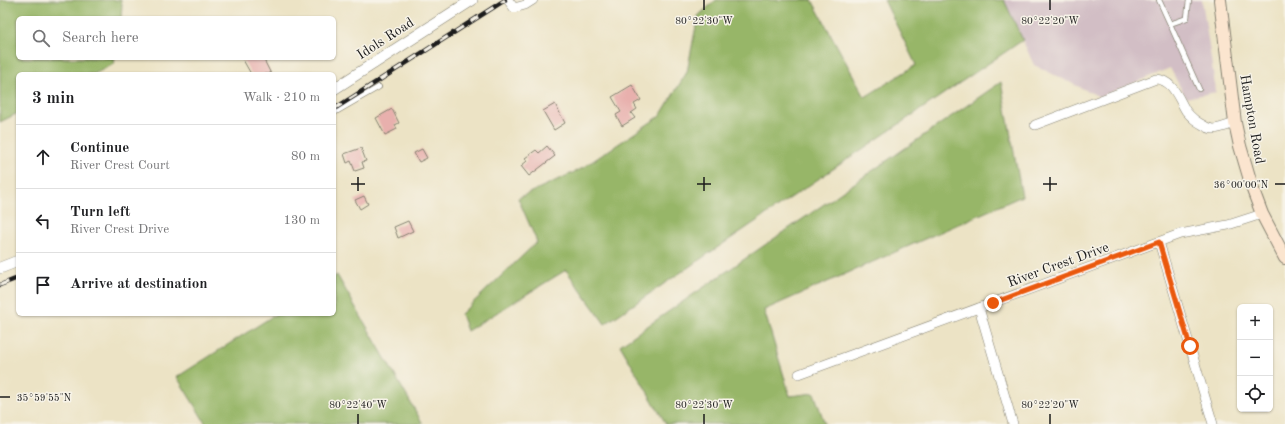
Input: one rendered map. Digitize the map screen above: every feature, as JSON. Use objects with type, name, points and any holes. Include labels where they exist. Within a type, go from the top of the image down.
[{"type":"main road","name":"Hampton Road","points":[[1220,0],[1236,124],[1246,171],[1262,214],[1285,258]]},
{"type":"street","name":"Idols Road","points":[[336,88],[472,0]]},
{"type":"street","points":[[508,0],[514,8],[525,5],[533,0]]},
{"type":"street","points":[[1035,125],[1156,79],[1165,81],[1169,84],[1176,92],[1187,112],[1200,124],[1214,129],[1236,124]]},
{"type":"street","name":"River Crest Drive","points":[[799,374],[1159,242],[1194,230],[1228,225],[1262,214]]},
{"type":"street","points":[[1159,242],[1213,424]]},
{"type":"street","points":[[0,268],[16,262]]},
{"type":"street","points":[[979,308],[1013,424]]},
{"type":"lane","points":[[1159,0],[1199,89]]},
{"type":"lane","points":[[1170,24],[1187,18],[1189,0]]},
{"type":"lane","points":[[336,112],[379,87]]},
{"type":"shaded area","points":[[1004,0],[1202,0],[1216,92],[1186,98],[1170,68],[1100,97],[1034,65]]},
{"type":"green space","points":[[0,0],[121,0],[121,16],[16,16],[16,60],[115,60],[114,64],[98,72],[16,72],[16,114],[0,122]]},
{"type":"green space","points":[[716,0],[812,0],[865,97],[916,65],[884,0],[1004,0],[1023,40],[605,324],[566,270],[467,331],[461,314],[537,242],[518,198],[581,169],[660,116],[687,72],[698,16]]},
{"type":"green space","points":[[1001,82],[1022,196],[764,310],[790,396],[814,393],[825,424],[666,424],[620,345]]},
{"type":"green space","points":[[337,275],[423,424],[206,424],[177,377],[273,316],[336,316]]},
{"type":"building","points":[[243,60],[264,60],[270,72],[250,72]]},
{"type":"building","points":[[632,85],[641,100],[634,104],[637,109],[631,113],[635,118],[622,126],[616,115],[621,112],[612,97]]},
{"type":"building","points":[[555,104],[565,123],[554,130],[543,111]]},
{"type":"building","points":[[392,109],[399,123],[395,125],[397,129],[385,135],[376,118]]},
{"type":"building","points":[[547,146],[555,156],[529,176],[521,166],[527,161],[525,158],[536,150],[539,153]]},
{"type":"building","points":[[361,148],[366,161],[362,162],[364,168],[355,171],[351,161],[347,163],[344,154]]},
{"type":"building","points":[[422,149],[427,158],[419,162],[414,153]]},
{"type":"building","points":[[364,196],[368,204],[360,209],[355,200]]},
{"type":"building","points":[[408,221],[413,231],[398,238],[394,227]]},
{"type":"railway","points":[[336,108],[505,0]]},
{"type":"railway","points":[[0,285],[16,279]]},
{"type":"route","points":[[993,303],[1159,242],[1190,346]]}]
